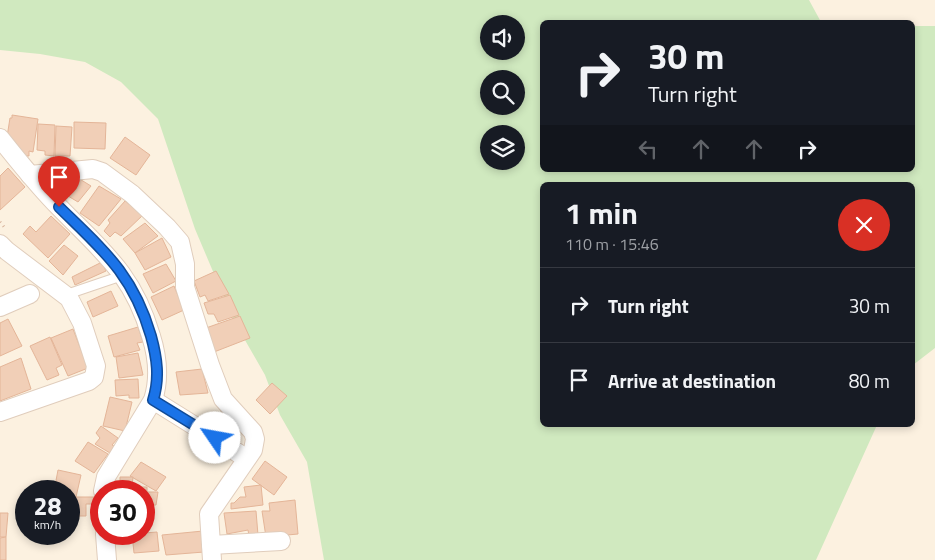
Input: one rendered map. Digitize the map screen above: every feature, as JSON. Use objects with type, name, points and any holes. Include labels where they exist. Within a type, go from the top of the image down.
[{"type":"street","points":[[0,138],[30,175],[59,207],[105,252],[124,275],[137,297],[157,355],[157,388],[153,400],[105,480]]},
{"type":"street","points":[[30,175],[93,169],[102,172],[132,194],[167,226],[180,242],[185,264],[185,287],[223,399],[253,432],[256,439],[253,450],[209,514],[212,553],[281,541]]},
{"type":"street","points":[[0,244],[7,252],[68,298],[82,323],[96,366],[94,377],[88,381],[0,412]]},
{"type":"street","points":[[0,307],[30,294]]},
{"type":"street","points":[[153,400],[246,458]]},
{"type":"street","points":[[105,545],[106,560]]},
{"type":"lane","points":[[65,295],[124,275]]},
{"type":"green space","points":[[0,0],[809,0],[820,20],[540,20],[540,172],[915,172],[915,26],[935,26],[935,348],[915,363],[915,182],[540,182],[540,427],[876,427],[816,560],[324,560],[307,462],[280,415],[265,375],[234,321],[195,229],[158,119],[121,82],[85,62],[40,54],[0,50]]},
{"type":"building","points":[[12,115],[38,119],[33,152],[29,151],[29,156],[19,155],[11,142],[11,138],[7,137]]},
{"type":"building","points":[[74,122],[106,123],[105,149],[74,148]]},
{"type":"building","points":[[38,124],[55,125],[54,156],[45,155],[45,151],[37,150]]},
{"type":"building","points":[[56,126],[72,127],[70,156],[55,156]]},
{"type":"building","points":[[125,137],[150,155],[136,175],[110,158]]},
{"type":"building","points":[[8,168],[25,187],[0,210],[0,176]]},
{"type":"building","points":[[72,178],[75,181],[78,178],[91,186],[78,202],[58,190],[66,183],[69,184]]},
{"type":"building","points":[[99,186],[121,199],[99,226],[80,213]]},
{"type":"building","points":[[125,201],[143,215],[121,236],[115,232],[110,237],[104,231],[110,223],[108,220]]},
{"type":"building","points":[[51,216],[70,234],[48,258],[23,234],[30,226],[36,232]]},
{"type":"building","points":[[145,223],[158,236],[135,253],[123,239]]},
{"type":"building","points":[[162,238],[171,257],[145,270],[135,253]]},
{"type":"building","points":[[64,245],[78,256],[63,275],[49,261]]},
{"type":"building","points":[[102,262],[106,271],[75,285],[72,277]]},
{"type":"building","points":[[166,264],[176,281],[153,293],[143,274]]},
{"type":"building","points":[[216,271],[229,294],[208,301],[205,295],[200,297],[194,281]]},
{"type":"building","points":[[174,286],[184,310],[162,320],[151,297]]},
{"type":"building","points":[[111,291],[118,306],[93,317],[87,302]]},
{"type":"building","points":[[230,295],[239,315],[218,322],[214,314],[208,314],[204,303]]},
{"type":"building","points":[[240,316],[250,338],[214,352],[206,328]]},
{"type":"building","points":[[8,319],[22,346],[0,356],[0,323]]},
{"type":"building","points":[[138,327],[143,342],[137,343],[140,350],[114,357],[108,336]]},
{"type":"building","points":[[73,329],[88,368],[68,376],[51,338]]},
{"type":"building","points":[[50,337],[62,365],[56,368],[59,375],[47,380],[30,346]]},
{"type":"building","points":[[138,353],[143,375],[119,378],[116,357]]},
{"type":"building","points":[[21,358],[31,389],[0,401],[0,367]]},
{"type":"building","points":[[202,369],[208,393],[180,395],[176,372]]},
{"type":"building","points":[[138,379],[139,398],[129,398],[129,395],[116,396],[115,380]]},
{"type":"building","points":[[272,383],[287,396],[270,414],[256,400]]},
{"type":"building","points":[[110,397],[132,402],[125,431],[103,426]]},
{"type":"building","points":[[101,426],[118,438],[112,445],[114,446],[110,453],[95,444],[100,438],[96,433]]},
{"type":"building","points":[[88,442],[108,454],[94,473],[75,461]]},
{"type":"building","points":[[265,461],[287,477],[274,495],[252,479]]},
{"type":"building","points":[[141,462],[166,477],[156,491],[155,480],[137,480],[130,476]]},
{"type":"building","points":[[58,470],[81,475],[80,480],[56,480]]},
{"type":"building","points":[[120,477],[133,477],[133,480],[120,480]]},
{"type":"building","points":[[261,485],[263,505],[231,509],[231,503],[234,503],[240,497],[246,497],[244,487]]},
{"type":"building","points":[[155,492],[158,492],[156,505]]},
{"type":"building","points":[[80,497],[90,497],[90,504],[86,504],[86,516],[80,516]]},
{"type":"building","points":[[295,500],[298,534],[266,537],[262,511],[270,511],[269,503]]},
{"type":"building","points":[[256,511],[258,535],[249,536],[248,530],[227,534],[224,513]]},
{"type":"building","points":[[0,513],[8,513],[6,537],[0,537]]},
{"type":"building","points":[[203,531],[204,552],[166,555],[162,535]]},
{"type":"building","points":[[155,532],[157,532],[159,551],[134,553],[133,545],[155,545]]},
{"type":"building","points":[[6,537],[6,560],[0,560],[0,538]]},
{"type":"route","points":[[59,207],[105,252],[119,269],[137,297],[157,355],[157,388],[153,400],[215,438]]}]
